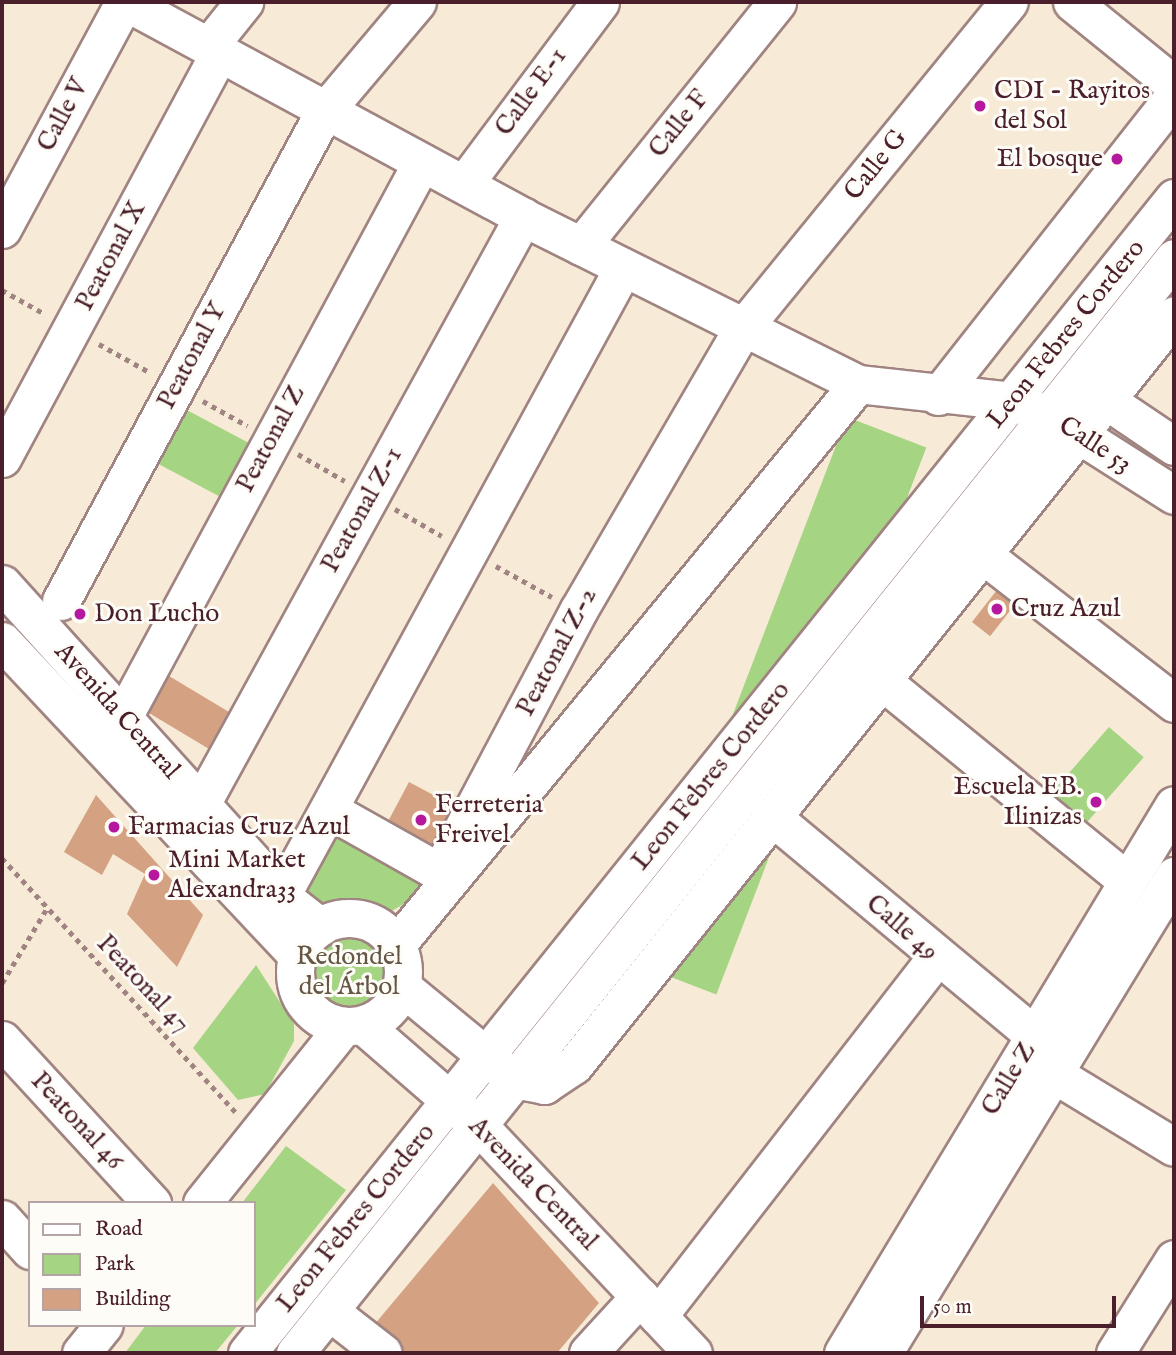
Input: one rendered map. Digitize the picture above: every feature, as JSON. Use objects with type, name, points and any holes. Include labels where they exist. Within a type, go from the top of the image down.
[{"type":"street","name":"Calle 53","points":[[125,2],[324,112],[523,217],[742,329],[858,384],[938,396],[1012,401],[1064,425],[1174,495]]},
{"type":"street","name":"Calle V","points":[[2,229],[125,2]]},
{"type":"street","name":"Peatonal X","points":[[2,458],[213,50],[244,2]]},
{"type":"street","name":"Peatonal Y","points":[[61,601],[324,112],[417,2]]},
{"type":"street","name":"Calle E-1","points":[[464,184],[600,2]]},
{"type":"street","name":"Calle F","points":[[581,246],[777,2]]},
{"type":"street","name":"Calle G","points":[[742,329],[1009,2]]},
{"type":"street","points":[[1072,2],[1174,85]]},
{"type":"street","points":[[938,396],[1174,96]]},
{"type":"street","name":"Peatonal Z","points":[[123,717],[422,162]]},
{"type":"street","name":"Leon Febres Cordero","points":[[295,1353],[328,1311],[464,1112],[486,1057],[1174,198]]},
{"type":"street","name":"Peatonal Z-1","points":[[201,804],[523,217]]},
{"type":"street","points":[[282,894],[331,811],[623,268]]},
{"type":"street","name":"Leon Febres Cordero","points":[[715,860],[792,765],[886,658],[1091,391],[1171,269]]},
{"type":"street","points":[[1091,391],[1174,315]]},
{"type":"street","name":"Peatonal Z-2","points":[[331,811],[439,870],[578,611],[742,329]]},
{"type":"street","name":"Calle 53","points":[[1051,353],[1091,391],[1174,446]]},
{"type":"street","points":[[204,1201],[256,1135],[354,1026],[387,1010],[401,986],[397,944],[858,384]]},
{"type":"street","points":[[401,986],[514,1079],[544,1085],[574,1065],[715,860],[771,816],[792,765],[982,554],[1064,425]]},
{"type":"street","points":[[982,554],[1174,703]]},
{"type":"street","name":"Avenida Central","points":[[2,584],[282,894],[320,927]]},
{"type":"street","name":"Avenida Central","points":[[2,641],[298,956]]},
{"type":"street","points":[[886,658],[1127,881]]},
{"type":"street","name":"Calle Z","points":[[843,1353],[1174,805]]},
{"type":"street","name":"Calle 49","points":[[771,816],[936,958],[1035,1036]]},
{"type":"street","name":"Calle Z","points":[[883,1353],[1174,876]]},
{"type":"street","points":[[354,1026],[310,1010],[299,994],[298,956],[320,927],[359,919],[397,944]]},
{"type":"street","points":[[588,1353],[649,1306],[936,958]]},
{"type":"street","name":"Avenida Central","points":[[354,1026],[464,1112],[693,1353]]},
{"type":"street","name":"Peatonal 46","points":[[2,1040],[150,1201]]},
{"type":"street","points":[[1054,1074],[1174,1147]]},
{"type":"street","name":"Leon Febres Cordero","points":[[247,1353],[464,1112],[514,1079]]},
{"type":"street","points":[[2,1219],[28,1248]]},
{"type":"street","points":[[1115,1353],[1174,1259]]},
{"type":"street","points":[[328,1311],[383,1353]]},
{"type":"path","name":"Peatonal 47","points":[[2,858],[256,1135]]},
{"type":"path","points":[[2,983],[47,908]]},
{"type":"green space","points":[[183,408],[258,448],[229,502],[154,462]]},
{"type":"green space","points":[[847,417],[926,447],[716,995],[637,964]]},
{"type":"green space","points":[[1109,727],[1144,757],[1082,828],[1047,798]]},
{"type":"green space","points":[[334,821],[433,877],[412,899],[380,918],[360,911],[328,913],[292,889]]},
{"type":"green space","name":"Redondel del Árbol","points":[[349,925],[367,928],[382,939],[393,954],[396,972],[393,990],[382,1005],[367,1016],[349,1019],[331,1016],[316,1005],[305,990],[302,972],[305,954],[316,939],[331,928]]},
{"type":"green space","points":[[256,965],[294,1024],[294,1041],[265,1094],[238,1100],[193,1048]]},
{"type":"green space","points":[[286,1146],[346,1190],[256,1302],[256,1201],[244,1201]]},
{"type":"green space","points":[[144,1327],[236,1327],[215,1353],[125,1353]]},
{"type":"building","name":"Cruz Azul","points":[[1004,581],[1022,595],[990,636],[972,622]]},
{"type":"building","points":[[164,673],[239,718],[217,754],[142,709]]},
{"type":"building","name":"Ferreteria Freivel","points":[[409,782],[460,809],[433,860],[382,832]]},
{"type":"building","points":[[96,795],[203,915],[177,967],[127,914],[145,874],[113,854],[102,875],[64,852]]},
{"type":"building","points":[[493,1183],[599,1303],[557,1353],[406,1353],[374,1325]]},
{"type":"place","name":"CDI - Rayitos del Sol","points":[[980,106]]},
{"type":"place","name":"El bosque","points":[[1117,159]]},
{"type":"place","name":"Cruz Azul","points":[[997,609]]},
{"type":"place","name":"Don Lucho","points":[[80,614]]},
{"type":"place","name":"Escuela EB. Ilinizas","points":[[1096,802]]},
{"type":"place","name":"Ferreteria Freivel","points":[[421,820]]},
{"type":"place","name":"Farmacias Cruz Azul","points":[[114,827]]},
{"type":"place","name":"Mini Market Alexandra33","points":[[154,875]]}]
